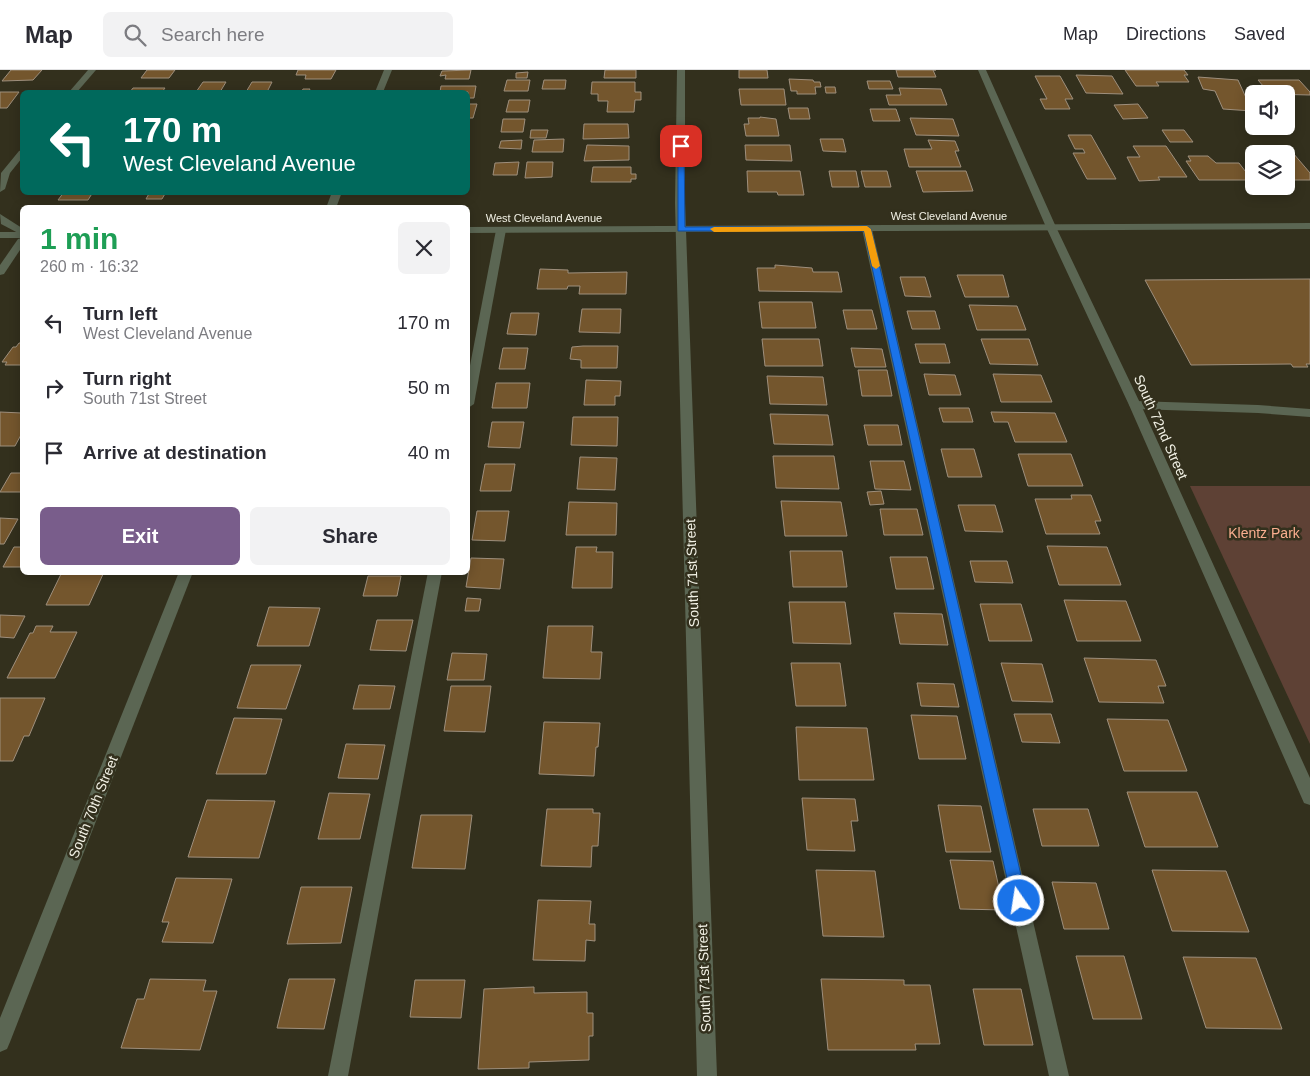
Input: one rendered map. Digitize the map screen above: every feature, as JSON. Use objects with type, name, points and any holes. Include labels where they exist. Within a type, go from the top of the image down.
[{"type":"street","points":[[75,90],[92,70]]},
{"type":"street","points":[[380,90],[388,70]]},
{"type":"street","name":"South 71st Street","points":[[681,70],[681,229],[707,1076]]},
{"type":"street","name":"South 72nd Street","points":[[982,70],[1051,228],[1135,405],[1310,797]]},
{"type":"street","points":[[0,189],[6,173],[20,156]]},
{"type":"street","points":[[0,217],[4,222],[20,232]]},
{"type":"street","name":"West Cleveland Avenue","points":[[470,230],[1310,226]]},
{"type":"street","points":[[867,229],[1059,1076]]},
{"type":"street","points":[[470,393],[501,230]]},
{"type":"street","points":[[0,235],[20,233]]},
{"type":"street","points":[[0,272],[20,244]]},
{"type":"street","points":[[1135,405],[1258,409],[1310,413]]},
{"type":"street","name":"South 70th Street","points":[[0,1042],[185,575]]},
{"type":"street","points":[[338,1076],[434,575]]},
{"type":"green space","name":"Klentz Park","points":[[1190,486],[1310,486],[1310,744]]},
{"type":"building","points":[[11,70],[42,70],[33,80],[2,81]]},
{"type":"building","points":[[147,70],[175,70],[169,78],[141,78]]},
{"type":"building","points":[[298,70],[336,70],[331,79],[305,79],[306,75],[296,75]]},
{"type":"building","points":[[471,70],[469,79],[445,79],[446,75],[440,76],[442,71]]},
{"type":"building","points":[[605,70],[636,70],[636,78],[604,78]]},
{"type":"building","points":[[739,70],[767,70],[768,78],[739,78]]},
{"type":"building","points":[[896,70],[933,70],[936,77],[898,77]]},
{"type":"building","points":[[1125,70],[1184,70],[1188,75],[1184,75],[1189,82],[1156,82],[1159,86],[1136,86]]},
{"type":"building","points":[[528,72],[527,78],[516,78],[516,73]]},
{"type":"building","points":[[1076,75],[1112,76],[1123,94],[1086,93]]},
{"type":"building","points":[[1035,76],[1060,76],[1073,99],[1065,99],[1070,109],[1045,109],[1040,99],[1047,99]]},
{"type":"building","points":[[1198,77],[1238,80],[1245,96],[1245,111],[1223,109],[1215,91],[1203,89]]},
{"type":"building","points":[[789,79],[813,80],[814,82],[820,82],[821,87],[815,87],[816,94],[797,94],[797,91],[791,91]]},
{"type":"building","points":[[507,80],[530,80],[528,91],[504,91]]},
{"type":"building","points":[[544,80],[566,80],[565,89],[542,89]]},
{"type":"building","points":[[1258,80],[1299,80],[1310,92],[1310,95],[1295,95],[1295,85],[1262,85]]},
{"type":"building","points":[[867,81],[890,81],[893,89],[869,89]]},
{"type":"building","points":[[203,82],[226,82],[221,90],[197,90]]},
{"type":"building","points":[[252,82],[272,82],[268,90],[247,90]]},
{"type":"building","points":[[592,82],[635,82],[635,92],[641,92],[641,100],[635,100],[634,112],[607,112],[608,101],[598,101],[598,94],[591,94]]},
{"type":"building","points":[[441,86],[476,86],[474,98],[470,98],[470,90],[440,90]]},
{"type":"building","points":[[825,87],[835,87],[836,93],[826,93]]},
{"type":"building","points":[[133,88],[165,88],[164,90],[132,90]]},
{"type":"building","points":[[899,88],[941,89],[947,105],[889,105],[886,95],[901,95]]},
{"type":"building","points":[[739,89],[784,89],[786,105],[741,105]]},
{"type":"building","points":[[0,92],[19,92],[7,108],[0,108]]},
{"type":"building","points":[[509,100],[530,100],[528,112],[506,112]]},
{"type":"building","points":[[470,104],[477,104],[473,118],[470,118]]},
{"type":"building","points":[[1138,104],[1148,118],[1123,119],[1114,105]]},
{"type":"building","points":[[788,108],[808,108],[810,119],[790,119]]},
{"type":"building","points":[[870,109],[896,109],[900,121],[873,121]]},
{"type":"building","points":[[748,118],[776,119],[779,136],[746,136],[744,124],[749,124]]},
{"type":"building","points":[[910,118],[953,119],[959,136],[916,135]]},
{"type":"building","points":[[503,119],[525,119],[523,132],[501,132]]},
{"type":"building","points":[[584,124],[628,124],[629,138],[583,139]]},
{"type":"building","points":[[531,130],[548,130],[546,138],[530,138]]},
{"type":"building","points":[[1162,130],[1184,130],[1193,142],[1170,142]]},
{"type":"building","points":[[1068,135],[1091,135],[1116,179],[1087,179],[1073,153],[1085,153],[1083,149],[1075,149]]},
{"type":"building","points":[[564,139],[563,152],[532,152],[534,140]]},
{"type":"building","points":[[820,139],[843,139],[846,152],[823,151]]},
{"type":"building","points":[[522,140],[521,149],[499,148],[501,141]]},
{"type":"building","points":[[928,140],[955,141],[959,151],[955,151],[961,167],[909,167],[904,149],[932,149]]},
{"type":"building","points":[[587,145],[629,146],[629,160],[584,161]]},
{"type":"building","points":[[745,145],[790,145],[792,161],[746,160]]},
{"type":"building","points":[[1133,146],[1166,146],[1187,177],[1158,177],[1160,180],[1139,181],[1127,157],[1140,157]]},
{"type":"building","points":[[1295,155],[1310,173],[1310,180],[1295,180]]},
{"type":"building","points":[[1188,156],[1208,156],[1216,163],[1239,163],[1245,171],[1245,180],[1199,180],[1186,161],[1191,161]]},
{"type":"building","points":[[519,162],[517,175],[493,175],[495,163]]},
{"type":"building","points":[[527,162],[553,162],[552,177],[525,178]]},
{"type":"building","points":[[593,167],[631,167],[631,174],[636,174],[636,179],[631,179],[631,182],[591,182]]},
{"type":"building","points":[[747,171],[800,171],[804,195],[778,195],[777,192],[748,192]]},
{"type":"building","points":[[829,171],[856,171],[859,187],[832,187]]},
{"type":"building","points":[[861,171],[887,171],[891,187],[865,187]]},
{"type":"building","points":[[916,171],[966,171],[973,191],[923,192]]},
{"type":"building","points":[[62,195],[91,195],[88,200],[58,200]]},
{"type":"building","points":[[148,195],[164,195],[162,199],[146,199]]},
{"type":"building","points":[[775,265],[812,268],[813,272],[838,272],[842,292],[759,291],[757,268],[775,268]]},
{"type":"building","points":[[540,269],[568,270],[568,273],[627,272],[626,294],[579,294],[580,286],[568,286],[567,289],[537,289]]},
{"type":"building","points":[[957,275],[1003,275],[1009,297],[965,297]]},
{"type":"building","points":[[900,277],[925,277],[931,297],[905,296]]},
{"type":"building","points":[[1310,279],[1310,364],[1306,364],[1308,367],[1293,367],[1291,364],[1191,365],[1145,280]]},
{"type":"building","points":[[759,302],[812,302],[816,328],[762,328]]},
{"type":"building","points":[[969,305],[1017,306],[1026,330],[977,330]]},
{"type":"building","points":[[582,309],[621,309],[620,333],[579,332]]},
{"type":"building","points":[[843,310],[872,310],[877,329],[847,329]]},
{"type":"building","points":[[907,311],[935,311],[940,329],[912,329]]},
{"type":"building","points":[[511,313],[539,313],[536,335],[507,334]]},
{"type":"building","points":[[762,339],[819,339],[823,366],[765,366]]},
{"type":"building","points":[[981,339],[1029,339],[1038,365],[990,364]]},
{"type":"building","points":[[20,343],[20,365],[5,365],[7,362],[2,362],[13,347]]},
{"type":"building","points":[[915,344],[945,344],[950,363],[920,363]]},
{"type":"building","points":[[618,346],[617,368],[581,368],[581,360],[570,359],[572,347]]},
{"type":"building","points":[[503,348],[528,348],[525,369],[499,369]]},
{"type":"building","points":[[851,348],[882,349],[886,367],[855,367]]},
{"type":"building","points":[[858,370],[887,370],[892,396],[862,396]]},
{"type":"building","points":[[924,374],[955,375],[961,395],[929,395]]},
{"type":"building","points":[[993,374],[1041,375],[1052,402],[1001,402]]},
{"type":"building","points":[[767,376],[823,377],[827,405],[770,404]]},
{"type":"building","points":[[586,380],[621,381],[620,396],[615,396],[615,405],[584,405]]},
{"type":"building","points":[[496,383],[530,383],[527,408],[492,408]]},
{"type":"building","points":[[939,408],[969,408],[973,422],[943,422]]},
{"type":"building","points":[[0,412],[20,413],[20,437],[15,446],[0,446]]},
{"type":"building","points":[[991,412],[1055,413],[1067,442],[1015,442],[1008,422],[994,422]]},
{"type":"building","points":[[770,414],[828,415],[833,445],[774,444]]},
{"type":"building","points":[[573,417],[618,417],[617,446],[571,445]]},
{"type":"building","points":[[492,422],[524,422],[520,448],[488,447]]},
{"type":"building","points":[[864,425],[898,425],[902,445],[868,445]]},
{"type":"building","points":[[941,449],[974,449],[982,477],[948,477]]},
{"type":"building","points":[[1018,454],[1071,454],[1083,486],[1028,486]]},
{"type":"building","points":[[773,456],[834,456],[839,489],[776,488]]},
{"type":"building","points":[[580,457],[617,458],[615,490],[577,489]]},
{"type":"building","points":[[870,461],[904,461],[911,490],[875,489]]},
{"type":"building","points":[[485,464],[515,464],[511,491],[480,491]]},
{"type":"building","points":[[11,473],[20,473],[20,492],[0,492]]},
{"type":"building","points":[[881,491],[884,504],[870,505],[867,492]]},
{"type":"building","points":[[1071,495],[1091,495],[1101,521],[1095,521],[1100,534],[1046,534],[1035,499],[1072,499]]},
{"type":"building","points":[[781,501],[841,502],[847,536],[785,536]]},
{"type":"building","points":[[569,502],[617,503],[616,535],[566,535]]},
{"type":"building","points":[[958,505],[995,505],[1003,532],[965,531]]},
{"type":"building","points":[[880,509],[917,509],[923,535],[884,535]]},
{"type":"building","points":[[477,511],[509,511],[505,541],[472,540]]},
{"type":"building","points":[[0,518],[18,519],[4,544],[0,544]]},
{"type":"building","points":[[1047,546],[1107,547],[1121,585],[1059,585]]},
{"type":"building","points":[[14,547],[20,547],[20,567],[3,567]]},
{"type":"building","points":[[576,547],[597,547],[596,552],[613,552],[612,588],[572,588]]},
{"type":"building","points":[[790,551],[842,551],[847,587],[793,587]]},
{"type":"building","points":[[890,557],[927,557],[934,589],[896,589]]},
{"type":"building","points":[[471,558],[504,559],[500,589],[466,587],[468,575],[470,575]]},
{"type":"building","points":[[970,561],[1007,561],[1013,583],[975,582]]},
{"type":"building","points":[[61,575],[103,575],[89,605],[46,605]]},
{"type":"building","points":[[368,576],[401,576],[397,596],[363,596]]},
{"type":"building","points":[[467,598],[481,599],[479,611],[465,611]]},
{"type":"building","points":[[1064,600],[1126,601],[1141,641],[1077,641]]},
{"type":"building","points":[[789,602],[845,602],[851,644],[793,643]]},
{"type":"building","points":[[980,604],[1021,604],[1032,641],[989,641]]},
{"type":"building","points":[[269,607],[320,608],[309,646],[257,646]]},
{"type":"building","points":[[894,613],[942,614],[948,645],[900,644]]},
{"type":"building","points":[[0,615],[25,616],[14,638],[0,637]]},
{"type":"building","points":[[377,620],[413,620],[406,651],[370,650]]},
{"type":"building","points":[[36,626],[53,626],[50,632],[77,632],[55,678],[7,678],[30,633],[33,633]]},
{"type":"building","points":[[548,626],[593,626],[591,652],[602,652],[600,679],[543,678]]},
{"type":"building","points":[[452,653],[487,654],[484,680],[447,680]]},
{"type":"building","points":[[1084,658],[1156,660],[1166,686],[1158,686],[1164,703],[1099,702]]},
{"type":"building","points":[[791,663],[840,663],[846,706],[796,706]]},
{"type":"building","points":[[1001,663],[1042,664],[1053,702],[1012,701]]},
{"type":"building","points":[[251,665],[301,665],[286,709],[237,708]]},
{"type":"building","points":[[917,683],[954,684],[959,707],[921,706]]},
{"type":"building","points":[[359,685],[395,686],[390,709],[353,709]]},
{"type":"building","points":[[451,686],[491,686],[485,732],[444,731]]},
{"type":"building","points":[[0,698],[45,698],[29,736],[24,736],[13,761],[0,761]]},
{"type":"building","points":[[1014,714],[1051,714],[1060,743],[1022,742]]},
{"type":"building","points":[[911,715],[957,716],[966,759],[919,759]]},
{"type":"building","points":[[234,718],[282,719],[266,774],[216,774]]},
{"type":"building","points":[[1107,719],[1168,720],[1187,771],[1124,771]]},
{"type":"building","points":[[544,722],[600,723],[594,776],[539,774]]},
{"type":"building","points":[[796,727],[867,728],[874,780],[799,780]]},
{"type":"building","points":[[346,744],[385,745],[378,779],[338,778]]},
{"type":"building","points":[[1127,792],[1197,792],[1218,847],[1145,847]]},
{"type":"building","points":[[329,793],[370,794],[360,839],[318,839]]},
{"type":"building","points":[[802,798],[855,799],[858,821],[851,821],[855,851],[807,850]]},
{"type":"building","points":[[207,800],[275,801],[259,858],[188,857]]},
{"type":"building","points":[[938,805],[981,806],[991,852],[946,852]]},
{"type":"building","points":[[547,809],[593,809],[593,813],[600,813],[598,846],[592,846],[591,867],[541,866]]},
{"type":"building","points":[[1033,809],[1088,809],[1099,846],[1042,846]]},
{"type":"building","points":[[421,815],[472,815],[465,869],[412,868]]},
{"type":"building","points":[[950,860],[993,861],[1004,910],[960,909]]},
{"type":"building","points":[[816,870],[875,871],[884,937],[823,936]]},
{"type":"building","points":[[1152,870],[1226,871],[1249,932],[1172,931]]},
{"type":"building","points":[[176,878],[232,879],[213,943],[162,942],[169,922],[162,922]]},
{"type":"building","points":[[1052,882],[1096,883],[1109,929],[1064,929]]},
{"type":"building","points":[[301,887],[352,887],[341,943],[287,944]]},
{"type":"building","points":[[538,900],[591,901],[589,924],[595,924],[595,941],[586,940],[585,961],[533,960]]},
{"type":"building","points":[[1076,956],[1124,956],[1142,1019],[1093,1019]]},
{"type":"building","points":[[1183,957],[1256,958],[1282,1029],[1206,1028]]},
{"type":"building","points":[[150,979],[206,980],[203,991],[217,991],[200,1050],[121,1048],[137,999],[144,999]]},
{"type":"building","points":[[289,979],[335,979],[324,1029],[277,1028]]},
{"type":"building","points":[[821,979],[904,980],[904,985],[930,985],[940,1044],[915,1044],[916,1050],[828,1050]]},
{"type":"building","points":[[415,980],[465,980],[461,1018],[410,1017]]},
{"type":"building","points":[[534,987],[534,993],[587,992],[587,1013],[593,1013],[593,1036],[589,1036],[589,1060],[529,1062],[529,1068],[478,1069],[484,989]]},
{"type":"building","points":[[973,989],[1021,989],[1033,1045],[984,1045]]},
{"type":"slow traffic","points":[[714,229],[867,229],[876,266]]},
{"type":"route","points":[[681,146],[681,229],[867,229],[1019,901]]}]
